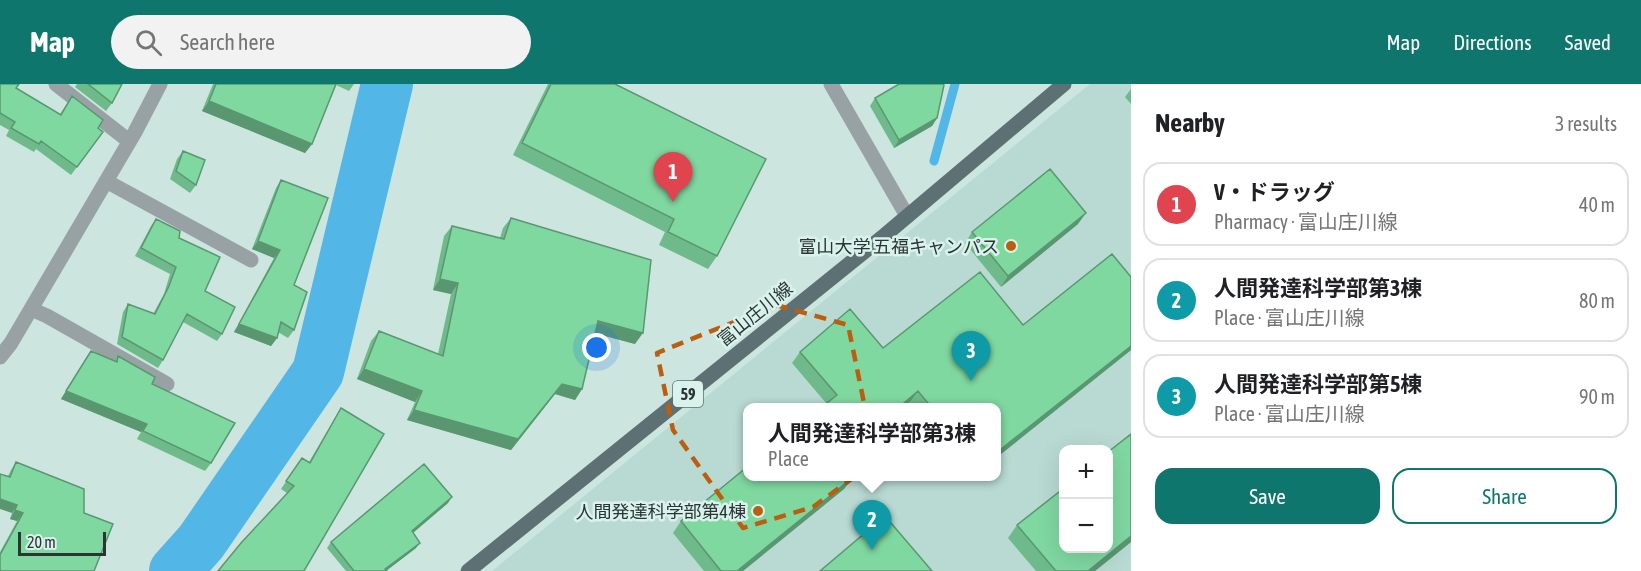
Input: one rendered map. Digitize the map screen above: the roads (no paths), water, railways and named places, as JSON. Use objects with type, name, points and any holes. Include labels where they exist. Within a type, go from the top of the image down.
[{"type":"main road","name":"富山庄川線","points":[[468,571],[907,216],[1064,84]]},
{"type":"street","points":[[56,84],[129,141]]},
{"type":"street","points":[[0,357],[31,309],[160,84]]},
{"type":"street","points":[[831,84],[907,216]]},
{"type":"street","points":[[106,181],[251,260]]},
{"type":"street","points":[[31,309],[167,384]]},
{"type":"waterway","points":[[175,571],[201,542],[318,372],[387,84]]},
{"type":"waterway","points":[[934,161],[955,84]]},
{"type":"place","name":"V・ドラッグ","points":[[673,202]]},
{"type":"place","name":"富山大学 五福キャンパス","points":[[1011,246]]},
{"type":"place","name":"人間発達科学部第5棟","points":[[971,381]]},
{"type":"place","name":"人間発達科学部第4棟","points":[[758,511]]},
{"type":"place","name":"人間発達科学部第3棟","points":[[872,550]]}]
